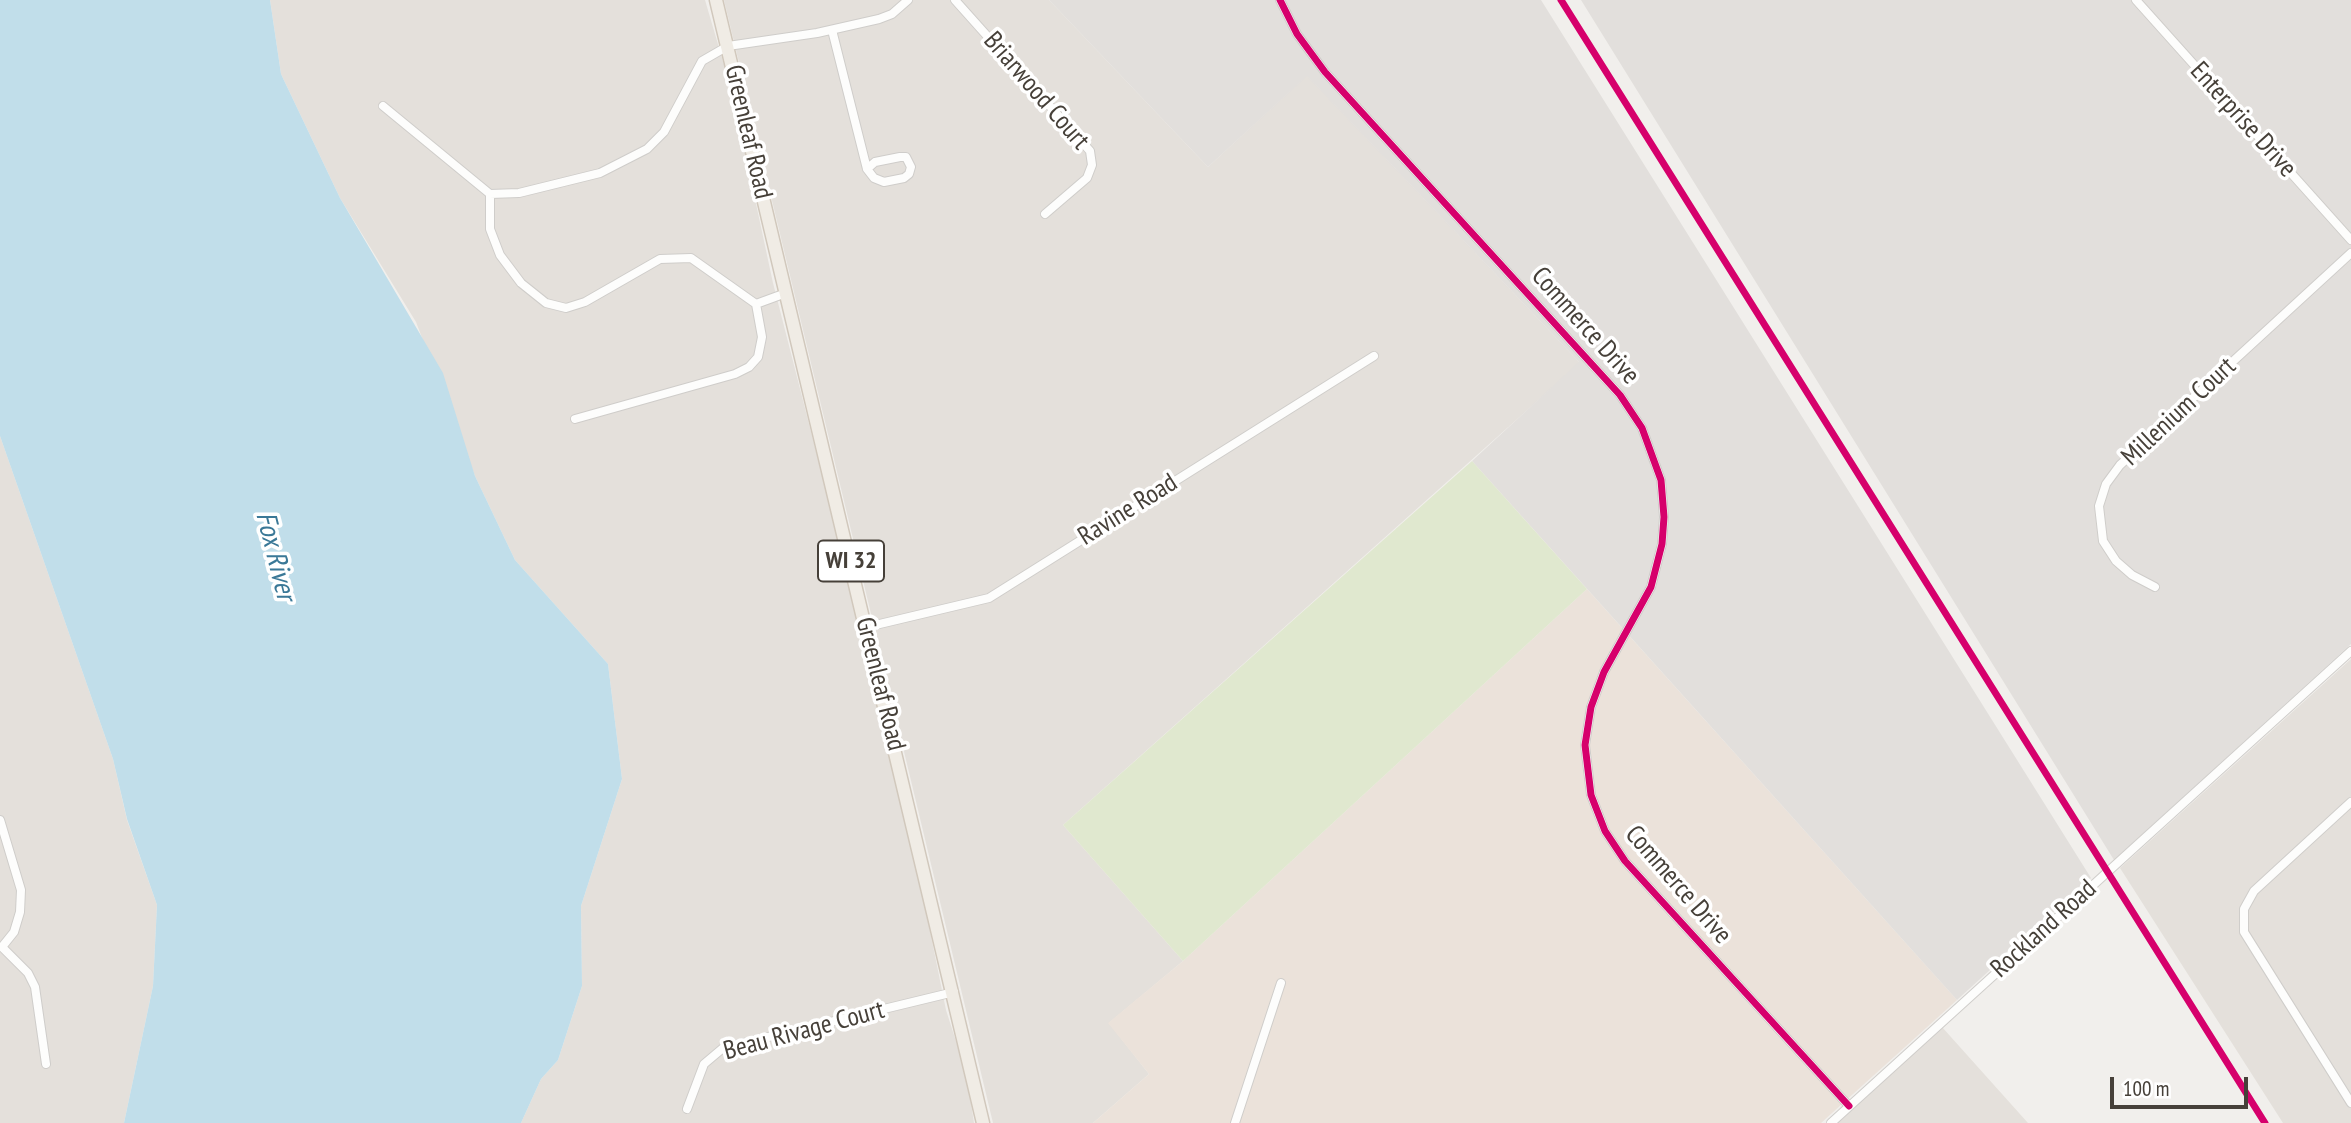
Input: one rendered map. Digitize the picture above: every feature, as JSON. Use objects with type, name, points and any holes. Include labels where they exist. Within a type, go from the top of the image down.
[{"type":"main road","name":"Greenleaf Road","points":[[716,0],[984,1123]]},
{"type":"street","points":[[383,106],[490,194],[519,193],[600,173],[646,149],[664,132],[702,61],[727,46],[832,30],[885,17],[908,0]]},
{"type":"street","name":"Briarwood Court","points":[[954,0],[1090,151],[1092,165],[1087,178],[1045,214]]},
{"type":"street","name":"Commerce Drive","points":[[1280,0],[1297,34],[1325,72],[1620,395],[1642,428],[1661,480],[1663,533],[1651,587],[1604,672],[1591,706],[1586,757],[1595,807],[1611,842],[1625,861],[1849,1106]]},
{"type":"street","name":"Enterprise Drive","points":[[2136,0],[2351,240]]},
{"type":"street","points":[[832,30],[867,169],[874,178],[884,182],[904,178],[911,167],[905,157],[900,157],[875,162],[867,169]]},
{"type":"street","points":[[490,194],[490,229],[500,254],[521,283],[546,303],[566,308],[585,302],[660,259],[691,258],[756,304],[762,337],[758,357],[749,367],[735,374],[575,419]]},
{"type":"street","name":"Millenium Court","points":[[2155,587],[2132,575],[2116,561],[2103,541],[2099,506],[2106,484],[2120,466],[2351,253]]},
{"type":"street","points":[[756,304],[786,293]]},
{"type":"street","name":"Ravine Road","points":[[867,627],[989,598],[1374,356]]},
{"type":"street","name":"Rockland Road","points":[[1831,1123],[2351,651]]},
{"type":"street","points":[[2351,802],[2254,891],[2244,909],[2244,932],[2351,1103]]},
{"type":"street","points":[[0,820],[20,890],[17,922],[1,947],[28,973],[35,987],[46,1064]]},
{"type":"street","points":[[1235,1123],[1281,983]]},
{"type":"street","name":"Beau Rivage Court","points":[[687,1109],[704,1064],[723,1048],[954,992]]},
{"type":"shaded area","points":[[270,0],[705,0],[732,92],[773,283],[845,565],[920,882],[946,1010],[967,1076],[974,1123],[521,1123],[541,1079],[558,1060],[582,986],[581,906],[622,779],[608,664],[515,560],[475,476],[416,322],[340,198],[281,74]]},
{"type":"shaded area","points":[[724,0],[1049,0],[1208,167],[1307,75],[1580,363],[1063,825],[1183,961],[1109,1023],[1149,1074],[1093,1123],[993,1123]]},
{"type":"shaded area","points":[[1049,0],[1541,0],[2091,878],[1957,1000],[1472,461],[1579,362],[1307,76],[1208,167]]},
{"type":"shaded area","points":[[1581,0],[2351,0],[2351,644],[2114,860]]},
{"type":"shaded area","points":[[0,436],[113,759],[127,820],[157,905],[153,986],[124,1123],[0,1123]]},
{"type":"shaded area","points":[[1587,589],[1957,1000],[1821,1123],[1093,1123],[1149,1074],[1108,1023],[1183,961]]},
{"type":"shaded area","points":[[2351,659],[2351,1123],[2283,1123],[2120,868]]},
{"type":"shaded area","points":[[1942,1027],[2028,1123],[1836,1123]]},
{"type":"green space","points":[[1472,461],[1587,589],[1183,961],[1063,825]]},
{"type":"water","name":"Fox River","points":[[0,0],[270,0],[281,74],[340,198],[443,373],[475,476],[515,560],[608,664],[622,779],[581,906],[582,986],[558,1060],[541,1079],[521,1123],[124,1123],[153,986],[157,905],[127,819],[113,759],[0,436]]},
{"type":"cycle path","points":[[1280,0],[1297,34],[1325,72],[1620,395],[1642,428],[1661,480],[1664,517],[1662,544],[1651,587],[1604,672],[1591,707],[1585,745],[1591,795],[1605,831],[1625,861],[1849,1106]]},
{"type":"cycle path","points":[[1561,0],[2265,1123]]}]
